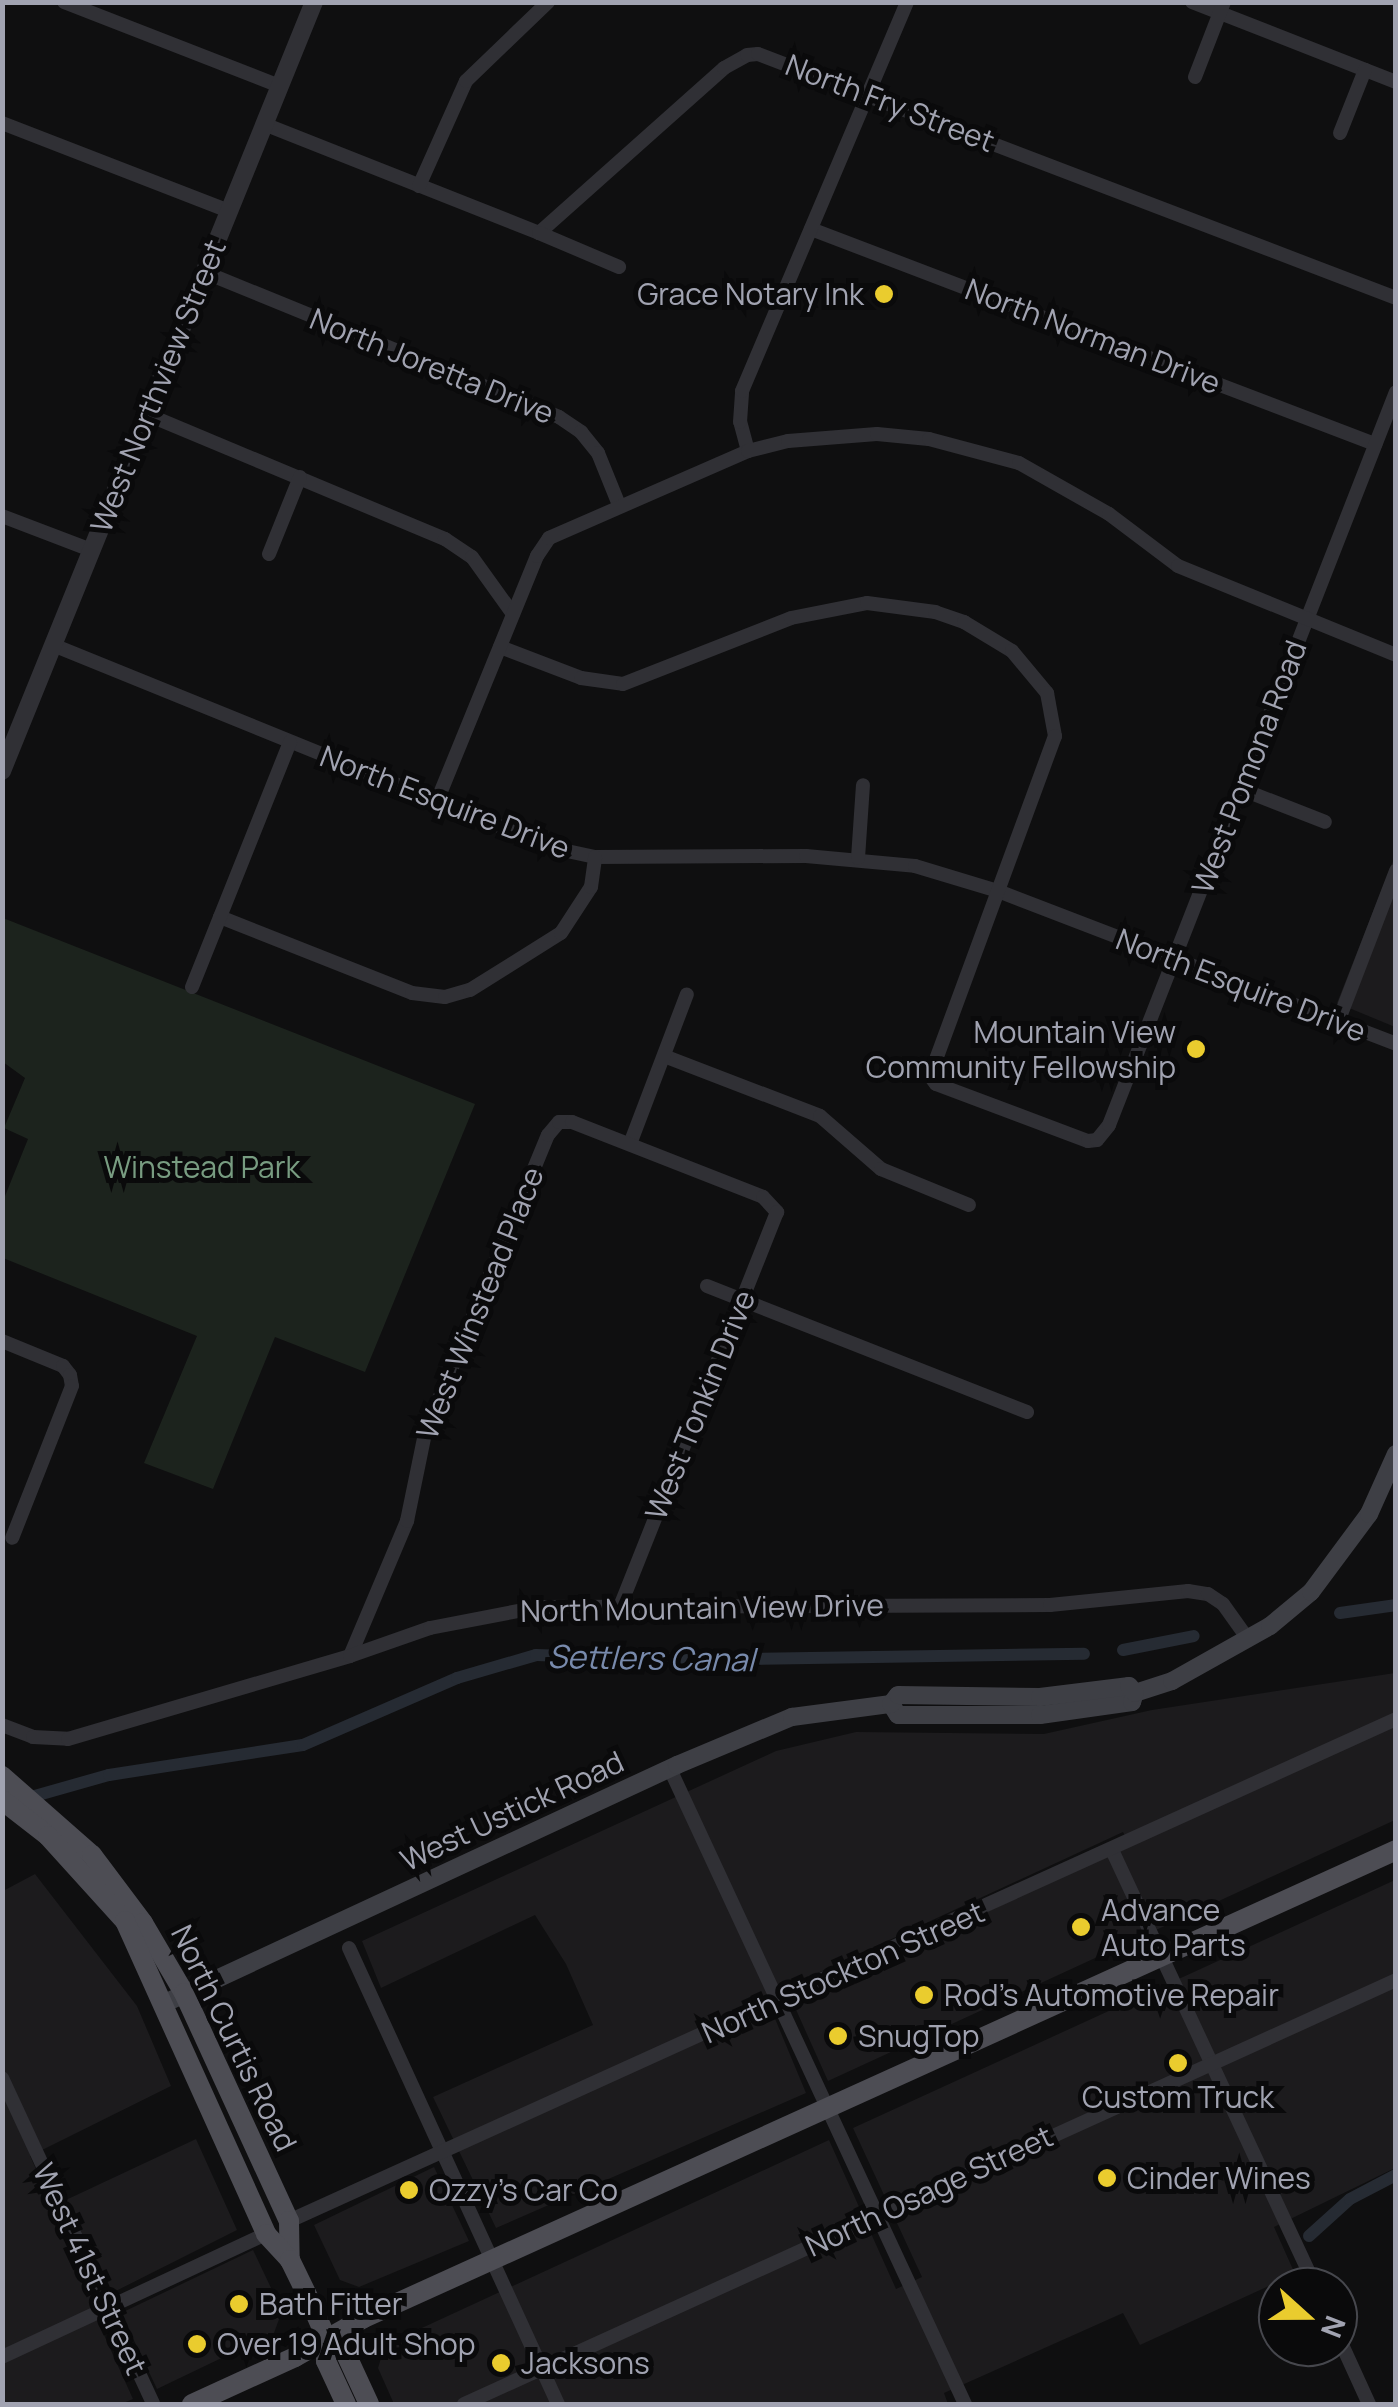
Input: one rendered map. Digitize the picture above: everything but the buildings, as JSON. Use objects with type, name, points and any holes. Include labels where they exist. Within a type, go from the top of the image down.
[{"type":"main road","name":"West Ustick Road","points":[[174,1998],[670,1769],[792,1717],[892,1704],[898,1695],[1040,1697],[1129,1686],[1135,1693],[1172,1682],[1248,1639],[1311,1592],[1346,1550],[1369,1514],[1396,1454]]},
{"type":"main road","name":"North Curtis Road","points":[[2,1776],[53,1829],[125,1921],[174,1998],[288,2221],[290,2260]]},
{"type":"main road","name":"North Curtis Road","points":[[2,1800],[53,1829]]},
{"type":"main road","points":[[192,2404],[493,2262],[1396,1850]]},
{"type":"main road","name":"North Curtis Road","points":[[174,1998],[174,2036],[266,2234],[290,2260],[327,2340]]},
{"type":"main road","points":[[327,2340],[326,2361],[346,2404]]},
{"type":"main road","points":[[327,2340],[345,2352],[370,2404]]},
{"type":"street","points":[[64,2],[280,86]]},
{"type":"street","name":"West Northview Street","points":[[2,770],[314,2]]},
{"type":"street","points":[[419,186],[466,81],[548,2]]},
{"type":"street","points":[[748,451],[740,422],[742,390],[908,2]]},
{"type":"street","points":[[1192,2],[1222,8],[1396,82]]},
{"type":"street","points":[[1195,77],[1222,8]]},
{"type":"street","name":"North Fry Street","points":[[539,233],[724,68],[747,55],[771,57],[1396,298]]},
{"type":"street","points":[[1340,133],[1365,70]]},
{"type":"street","points":[[2,123],[229,211]]},
{"type":"street","points":[[264,124],[619,267]]},
{"type":"street","name":"North Norman Drive","points":[[811,229],[1375,444]]},
{"type":"street","name":"North Joretta Drive","points":[[204,272],[559,417],[580,432],[598,454],[619,506]]},
{"type":"street","name":"West Pomona Road","points":[[998,891],[930,1076],[936,1084],[1088,1141],[1097,1140],[1109,1126],[1396,392]]},
{"type":"street","points":[[146,414],[445,538],[472,557],[514,614]]},
{"type":"street","points":[[437,801],[549,538],[748,451],[788,441],[877,434],[970,448],[1019,463],[1066,486],[1178,566],[1396,655]]},
{"type":"street","points":[[269,554],[300,477]]},
{"type":"street","points":[[2,516],[91,550]]},
{"type":"street","points":[[500,647],[581,678],[622,684],[791,618],[840,605],[898,604],[964,622],[1012,651],[1035,673],[1054,714],[1049,761],[998,891]]},
{"type":"street","name":"North Esquire Drive","points":[[53,645],[553,848],[595,857],[858,858],[916,866],[998,891],[1396,1044]]},
{"type":"street","points":[[192,987],[290,742]]},
{"type":"street","points":[[858,858],[862,786]]},
{"type":"street","points":[[1241,789],[1325,822]]},
{"type":"street","points":[[220,917],[412,993],[445,997],[470,990],[560,934],[590,887],[595,857]]},
{"type":"street","points":[[1338,1022],[1396,871]]},
{"type":"street","points":[[630,1144],[687,994]]},
{"type":"street","points":[[664,1056],[820,1116],[881,1169],[969,1205]]},
{"type":"street","name":"West Winstead Place","points":[[350,1656],[408,1520],[425,1433],[548,1135],[559,1122],[572,1122],[630,1144]]},
{"type":"street","name":"West Tonkin Drive","points":[[622,1604],[776,1219],[775,1205],[630,1144]]},
{"type":"street","points":[[708,1286],[1027,1412]]},
{"type":"street","points":[[2,1341],[63,1366],[72,1386],[12,1538]]},
{"type":"street","name":"North Mountain View Drive","points":[[2,1725],[34,1737],[68,1738],[350,1656],[430,1628],[495,1612],[622,1604],[1050,1605],[1188,1591],[1208,1594],[1223,1604],[1248,1639]]},
{"type":"street","name":"North Stockton Street","points":[[288,2221],[1396,1719]]},
{"type":"street","points":[[670,1769],[965,2404]]},
{"type":"street","points":[[1112,1850],[1307,2267]]},
{"type":"street","points":[[349,1948],[558,2404]]},
{"type":"street","name":"North Osage Street","points":[[464,2404],[1396,1980]]},
{"type":"street","name":"West 41st Street","points":[[2,2078],[152,2404]]},
{"type":"street","points":[[2,2357],[266,2234]]},
{"type":"street","points":[[1353,2367],[1370,2404]]},
{"type":"shaded area","points":[[1395,856],[1395,1027],[1337,1003]]},
{"type":"shaded area","points":[[1395,1673],[1395,1820],[828,2081],[793,2003],[1130,1845],[1123,1832],[766,1997],[806,2093],[496,2228],[433,2097],[593,2025],[566,1964],[535,1915],[381,1988],[362,1941],[776,1751],[856,1732],[1044,1734],[1152,1710]]},
{"type":"shaded area","points":[[35,1874],[137,2006],[171,2086],[30,2156],[53,2206],[196,2139],[237,2230],[90,2304],[133,2399],[121,2404],[3,2404],[3,1891]]},
{"type":"shaded area","points":[[1395,1880],[1395,2168],[1274,2227],[1292,2267],[1258,2267],[1258,2291],[1140,2345],[1123,2313],[944,2393],[948,2404],[394,2404],[378,2368],[385,2345],[829,2140],[896,2289],[922,2277],[853,2128]]},
{"type":"shaded area","points":[[434,2167],[469,2241],[359,2287],[340,2280],[314,2225]]},
{"type":"shaded area","points":[[253,2250],[282,2311],[274,2333],[157,2389],[121,2313]]},
{"type":"green space","name":"Winstead Park","points":[[3,918],[475,1104],[365,1372],[275,1337],[213,1489],[144,1463],[197,1336],[3,1258],[3,1201],[28,1139],[4,1128],[25,1078],[3,1062]]},
{"type":"waterway","name":"Settlers Canal","points":[[1340,1613],[1396,1605]]},
{"type":"waterway","name":"Settlers Canal","points":[[1123,1650],[1194,1636]]},
{"type":"waterway","name":"Settlers Canal","points":[[24,1799],[109,1775],[303,1745],[457,1678],[536,1655],[687,1660],[1084,1654]]},
{"type":"waterway","points":[[1309,2236],[1350,2199],[1396,2175]]},
{"type":"place","name":"Grace Notary Ink","points":[[884,294]]},
{"type":"place","name":"Mountain View Community Fellowship","points":[[1196,1049]]},
{"type":"place","name":"Advance Auto Parts","points":[[1081,1927]]},
{"type":"place","name":"Rod's Automotive Repair","points":[[924,1995]]},
{"type":"place","name":"SnugTop","points":[[838,2036]]},
{"type":"place","name":"Custom Truck","points":[[1178,2063]]},
{"type":"place","name":"Cinder Wines","points":[[1107,2178]]},
{"type":"place","name":"Ozzy's Car Co","points":[[409,2190]]},
{"type":"place","name":"Bath Fitter","points":[[239,2304]]},
{"type":"place","name":"Over 19 Adult Shop","points":[[197,2344]]},
{"type":"place","name":"Jacksons","points":[[501,2363]]}]
